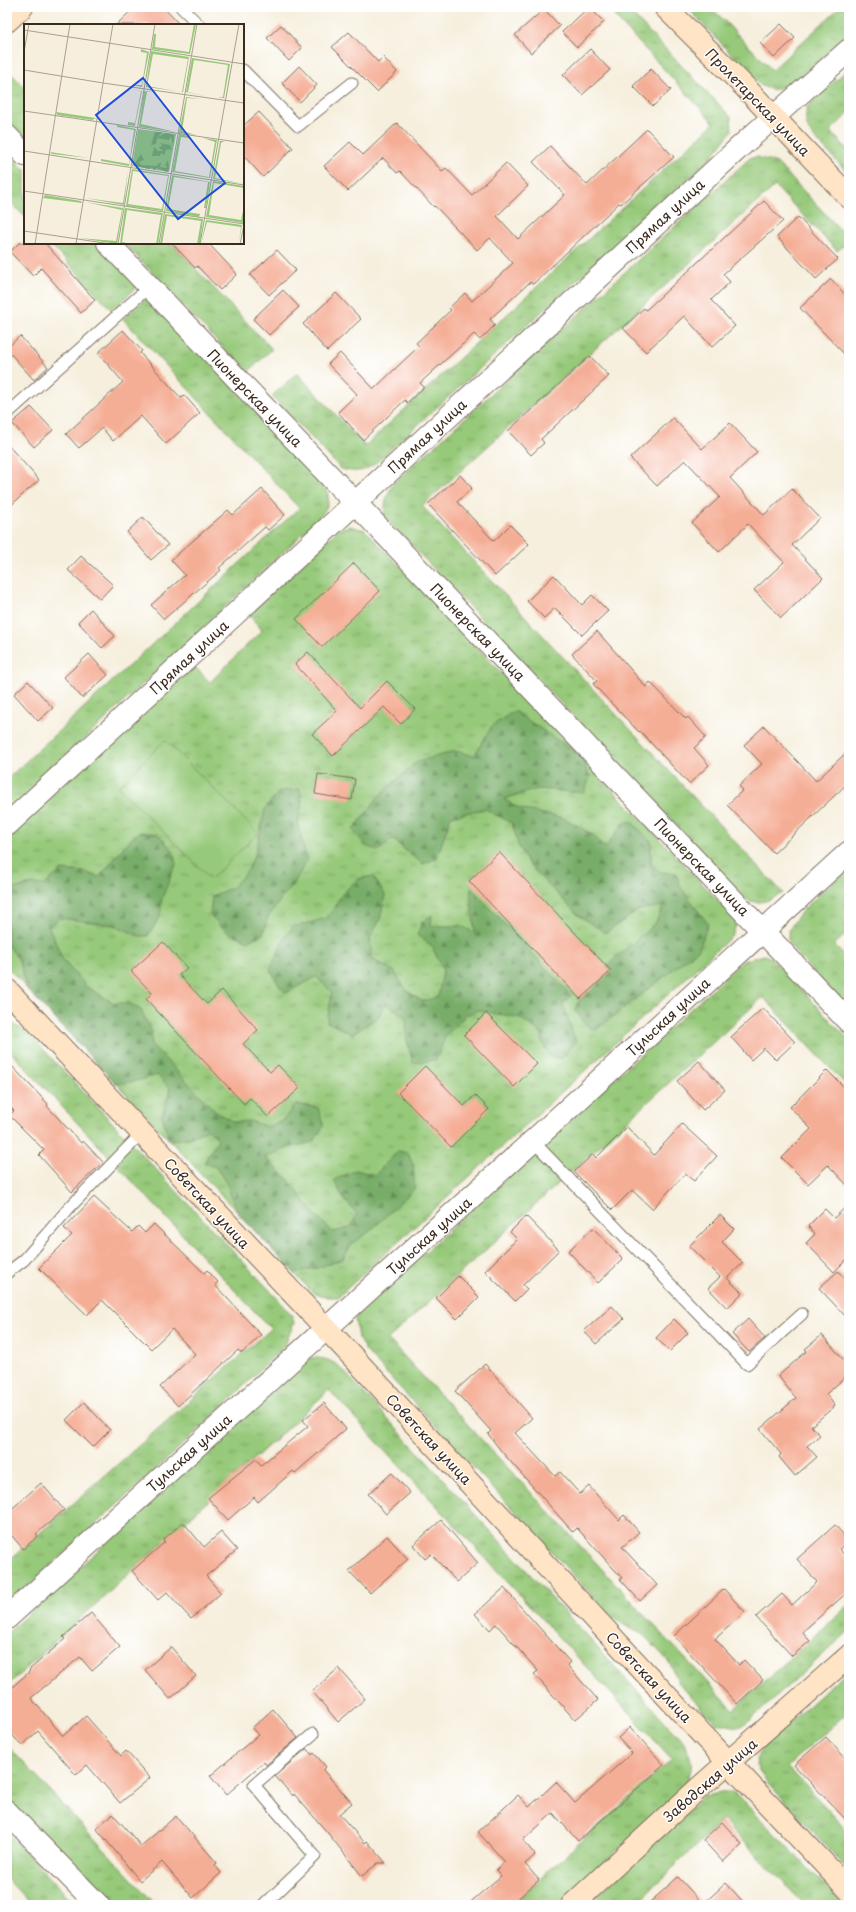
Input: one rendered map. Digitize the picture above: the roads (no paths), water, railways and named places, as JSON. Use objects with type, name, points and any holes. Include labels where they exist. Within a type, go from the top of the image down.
[{"type":"street","points":[[7,21],[22,7]]},
{"type":"street","name":"Пролетарская улица","points":[[665,7],[849,197]]},
{"type":"street","name":"Прямая улица","points":[[7,825],[773,118],[849,50]]},
{"type":"street","points":[[7,136],[24,154]]},
{"type":"street","name":"Пионерская улица","points":[[109,244],[849,1022]]},
{"type":"street","name":"Тульская улица","points":[[7,1618],[849,852]]},
{"type":"street","name":"Советская улица","points":[[7,990],[326,1329],[849,1890]]},
{"type":"street","name":"Заводская улица","points":[[572,1905],[849,1656]]},
{"type":"street","points":[[7,1812],[98,1905]]},
{"type":"lane","points":[[181,7],[198,24]]},
{"type":"lane","points":[[244,71],[298,126],[352,83]]},
{"type":"lane","points":[[7,414],[149,287]]},
{"type":"lane","points":[[7,1273],[24,1260],[70,1207],[142,1133]]},
{"type":"lane","points":[[533,1141],[747,1364],[802,1314]]},
{"type":"lane","points":[[264,1905],[315,1856],[254,1785],[313,1734]]}]
